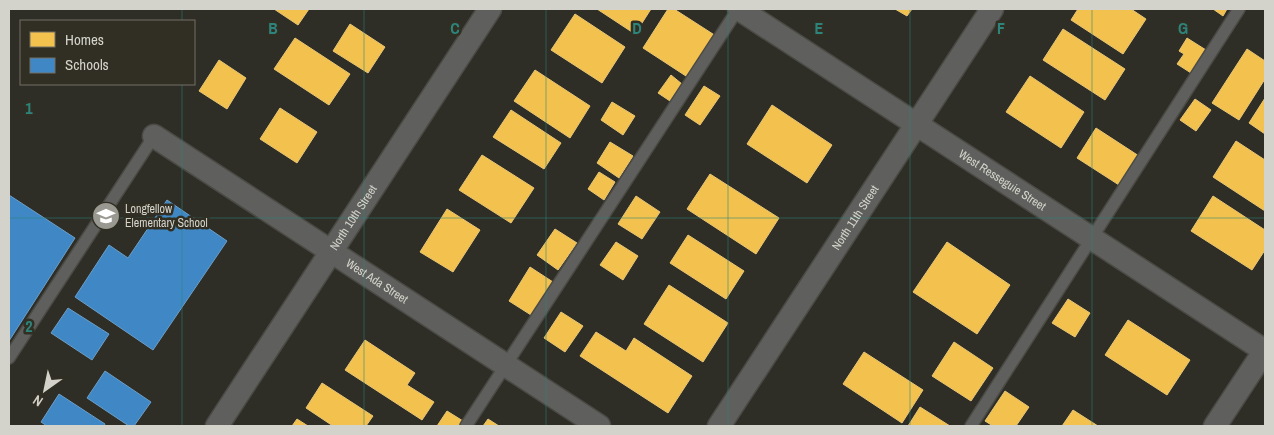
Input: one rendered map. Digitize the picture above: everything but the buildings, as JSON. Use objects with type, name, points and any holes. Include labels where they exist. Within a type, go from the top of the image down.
[{"type":"street","name":"North 10th Street","points":[[216,426],[490,9]]},
{"type":"street","name":"West Resseguie Street","points":[[739,9],[1265,351]]},
{"type":"street","name":"North 11th Street","points":[[719,426],[992,9]]},
{"type":"street","name":"West Ada Street","points":[[154,136],[599,426]]},
{"type":"street","points":[[1215,426],[1265,351]]},
{"type":"lane","points":[[466,426],[739,9]]},
{"type":"lane","points":[[971,426],[1239,9]]},
{"type":"lane","points":[[9,358],[154,136]]},
{"type":"place","name":"Longfellow Elementary School","points":[[106,216]]}]
